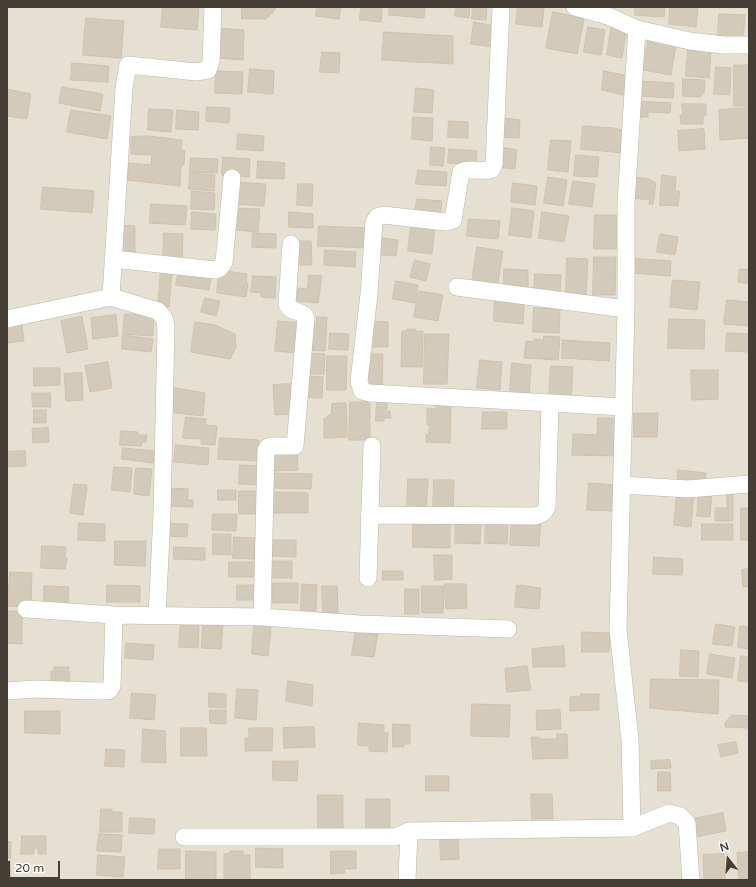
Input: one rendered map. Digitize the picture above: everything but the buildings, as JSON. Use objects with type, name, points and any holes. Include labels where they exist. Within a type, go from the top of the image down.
[{"type":"street","points":[[111,297],[124,88],[128,65],[196,72],[208,70],[211,62],[213,7]]},
{"type":"street","points":[[501,7],[494,164],[492,169],[487,171],[465,170],[461,172],[453,220],[446,222],[383,215],[377,217],[374,222],[369,294],[359,382],[362,391],[370,393],[623,407]]},
{"type":"street","points":[[575,7],[608,11],[638,29],[690,41],[723,45],[749,44]]},
{"type":"street","points":[[632,828],[630,740],[618,629],[626,309],[626,204],[638,29]]},
{"type":"street","points":[[113,259],[215,270],[220,268],[224,262],[232,178]]},
{"type":"street","points":[[262,617],[266,450],[271,446],[295,446],[306,318],[305,314],[292,310],[287,304],[291,244]]},
{"type":"street","points":[[457,287],[626,309]]},
{"type":"street","points":[[7,319],[111,297],[158,311],[164,318],[166,326],[162,514],[157,616]]},
{"type":"street","points":[[370,515],[534,516],[542,514],[547,508],[550,404]]},
{"type":"street","points":[[368,578],[372,446]]},
{"type":"street","points":[[622,485],[688,489],[749,484]]},
{"type":"street","points":[[26,609],[114,615],[262,617],[360,624],[508,629]]},
{"type":"street","points":[[7,692],[35,689],[94,692],[109,691],[112,686],[114,615]]},
{"type":"street","points":[[184,837],[394,837],[409,831],[632,828],[669,813],[680,816],[687,823],[691,880]]},
{"type":"street","points":[[407,880],[409,831]]},
{"type":"shaded area","points":[[7,7],[749,7],[749,880],[7,880]]}]
